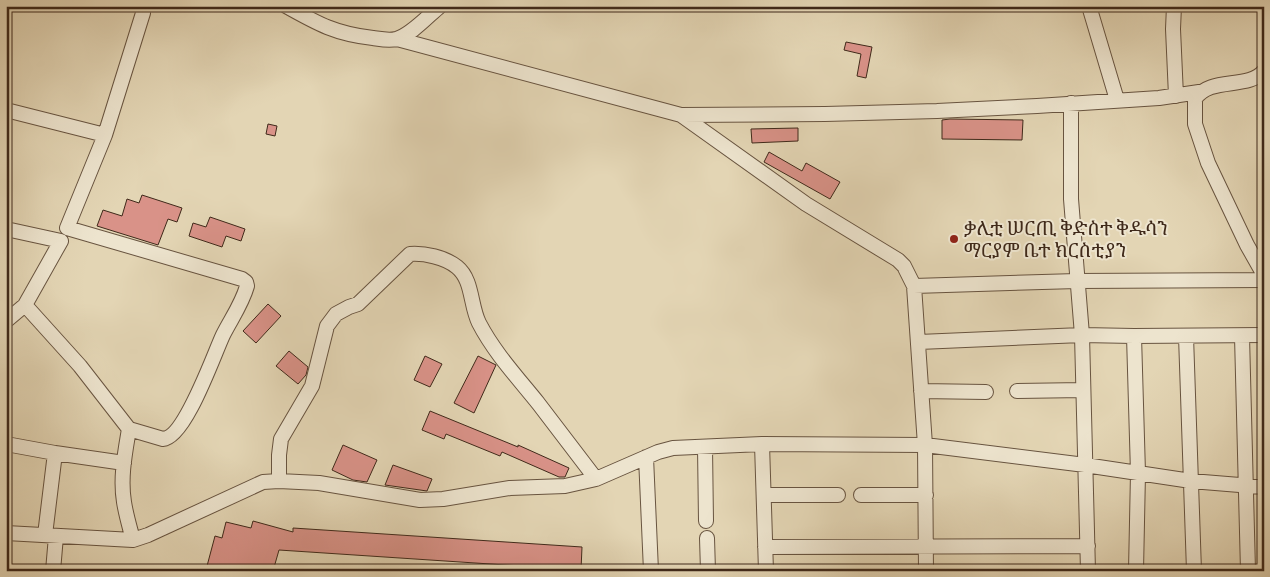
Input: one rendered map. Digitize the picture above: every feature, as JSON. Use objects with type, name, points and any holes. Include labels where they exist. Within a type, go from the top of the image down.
[{"type":"street","points":[[6,321],[25,305],[64,235],[105,135],[143,13],[142,6]]},
{"type":"street","points":[[286,6],[331,30],[354,36],[397,39],[681,114],[826,114],[937,111],[1071,104],[1176,96],[1256,78],[1263,72]]},
{"type":"street","points":[[397,39],[409,33],[440,6]]},
{"type":"street","points":[[1089,6],[1117,100]]},
{"type":"street","points":[[1174,6],[1176,96]]},
{"type":"street","points":[[1199,92],[1194,99],[1194,105],[1195,124],[1200,141],[1208,163],[1247,245],[1264,275]]},
{"type":"street","points":[[1071,104],[1071,200],[1082,335],[1088,571]]},
{"type":"street","points":[[6,110],[105,135]]},
{"type":"street","points":[[681,114],[806,204],[898,260],[904,266],[914,286],[919,342],[925,444],[926,571]]},
{"type":"street","points":[[6,229],[64,235],[242,279],[246,282],[245,291],[194,403],[174,434],[167,439],[129,429],[80,366],[25,305]]},
{"type":"street","points":[[279,481],[281,439],[312,386],[327,326],[336,314],[349,306],[358,304],[410,254],[431,256],[449,261],[458,267],[467,279],[475,316],[502,360],[596,479]]},
{"type":"street","points":[[914,286],[1264,280]]},
{"type":"street","points":[[919,342],[1082,335],[1264,335]]},
{"type":"street","points":[[1134,336],[1138,473],[1136,571]]},
{"type":"street","points":[[1186,336],[1194,571]]},
{"type":"street","points":[[1242,336],[1248,571]]},
{"type":"street","points":[[1017,391],[1083,390]]},
{"type":"street","points":[[921,391],[986,392]]},
{"type":"street","points":[[129,429],[124,463],[124,503],[133,540]]},
{"type":"street","points":[[6,444],[124,463]]},
{"type":"street","points":[[6,533],[133,540],[148,535],[263,482],[279,481],[319,484],[420,500],[443,499],[510,488],[565,486],[596,479],[646,457],[673,448],[762,444],[925,444],[1191,481],[1264,487]]},
{"type":"street","points":[[762,444],[766,571]]},
{"type":"street","points":[[704,447],[706,521]]},
{"type":"street","points":[[53,571],[50,536],[55,453]]},
{"type":"street","points":[[646,457],[651,571]]},
{"type":"street","points":[[764,495],[838,495]]},
{"type":"street","points":[[861,495],[926,495]]},
{"type":"street","points":[[707,538],[708,571]]},
{"type":"street","points":[[765,547],[1088,546]]},
{"type":"building","points":[[846,42],[872,47],[866,78],[857,76],[861,54],[844,50]]},
{"type":"building","points":[[942,120],[1023,120],[1022,140],[942,139]]},
{"type":"building","points":[[268,124],[277,126],[275,136],[266,134]]},
{"type":"building","points":[[798,128],[798,141],[752,143],[751,129]]},
{"type":"building","points":[[769,152],[802,171],[806,163],[840,182],[830,199],[764,162]]},
{"type":"building","points":[[142,195],[182,208],[177,222],[168,219],[158,245],[97,226],[103,210],[122,216],[127,199],[139,203]]},
{"type":"building","points":[[210,217],[245,229],[241,241],[226,236],[222,247],[189,236],[193,223],[206,227]]},
{"type":"building","points":[[268,304],[281,316],[256,343],[243,331]]},
{"type":"building","points":[[289,351],[308,367],[306,375],[298,384],[276,366]]},
{"type":"building","points":[[425,356],[442,364],[430,387],[414,380]]},
{"type":"building","points":[[478,356],[496,365],[474,413],[454,403]]},
{"type":"building","points":[[430,411],[518,447],[518,445],[569,468],[565,477],[559,477],[502,452],[500,456],[446,434],[444,439],[422,430]]},
{"type":"building","points":[[343,445],[377,460],[367,482],[353,480],[332,470]]},
{"type":"building","points":[[393,465],[432,479],[427,491],[385,485]]},
{"type":"building","points":[[253,521],[293,532],[293,528],[582,547],[581,570],[279,550],[273,571],[223,571],[207,566],[215,536],[222,538],[226,522],[251,528]]},
{"type":"place","name":"ቃሊቲ ሠርጢ ቅድስተ ቅዱሳን ማርያም ቤተ ክርስቲያን","points":[[954,239]]}]
